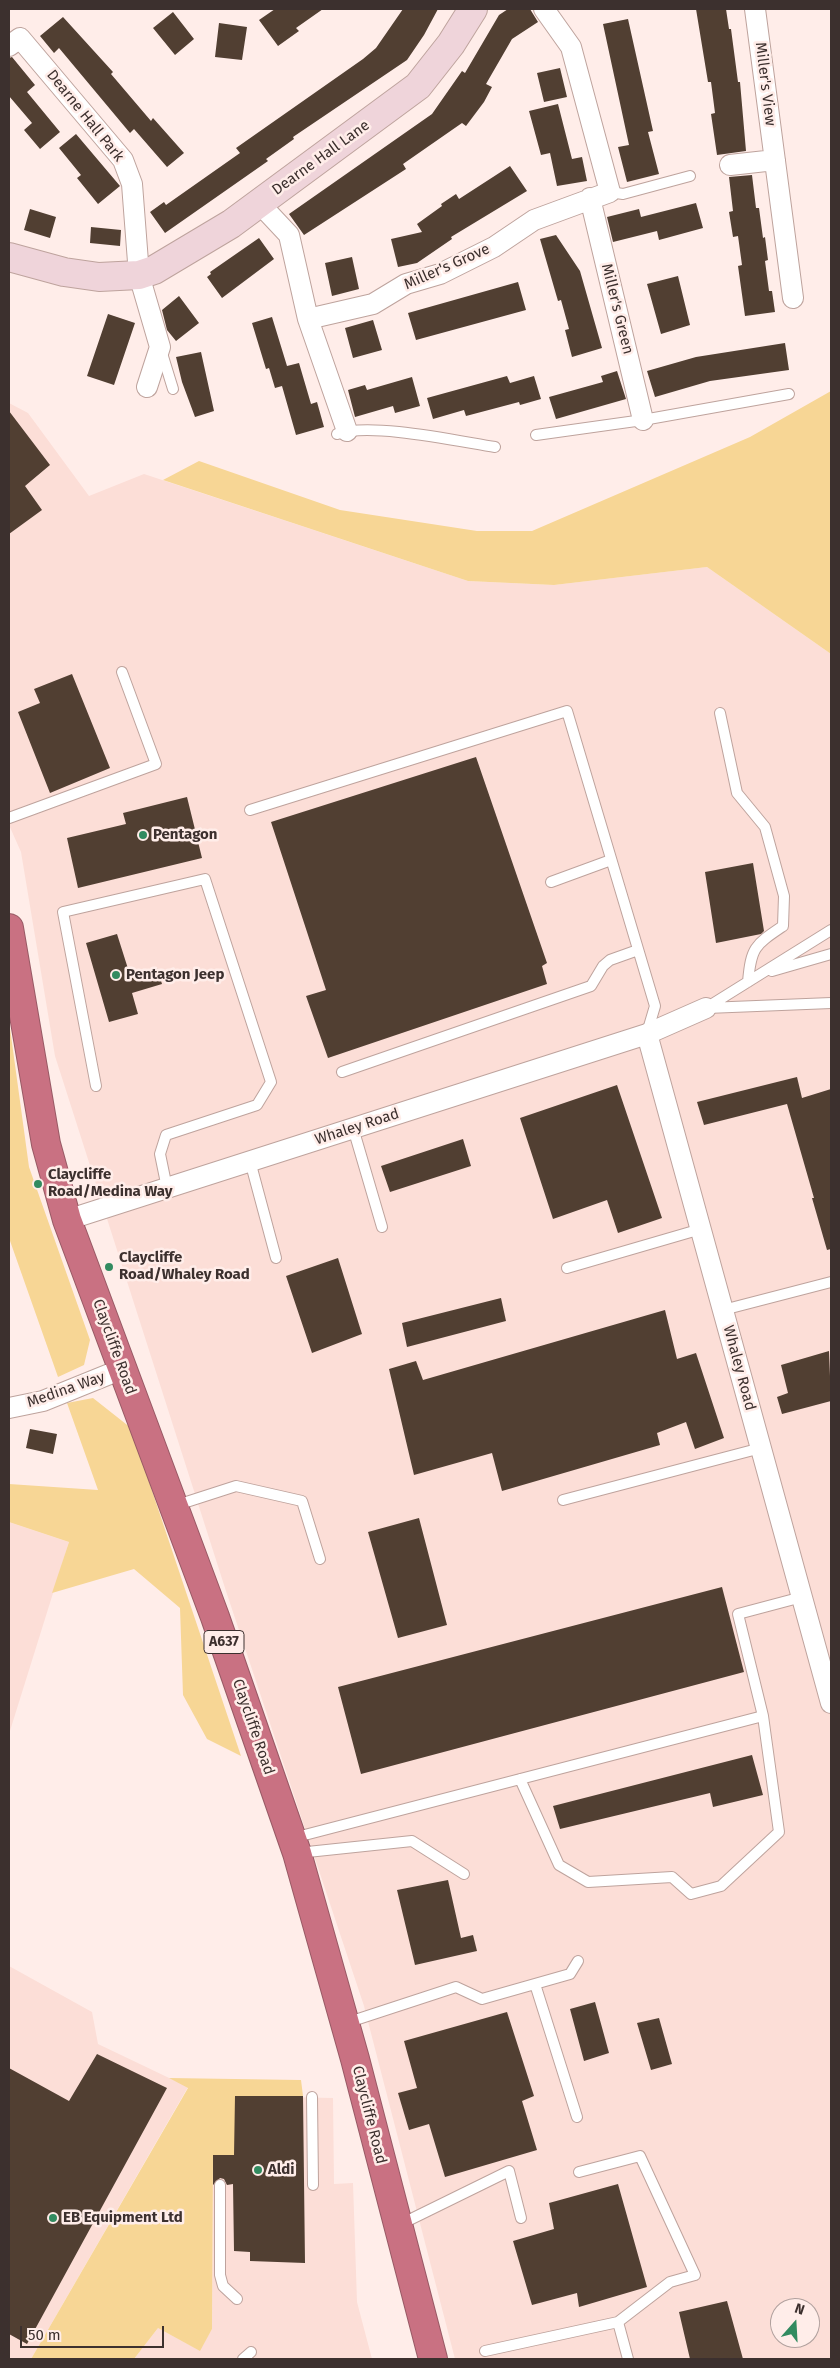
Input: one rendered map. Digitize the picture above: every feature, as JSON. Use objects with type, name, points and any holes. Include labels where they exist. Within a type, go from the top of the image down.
[{"type":"highway","name":"Claycliffe Road","points":[[9,928],[46,1144],[67,1220],[215,1617],[294,1846],[346,2024],[433,2359]]},
{"type":"main road","name":"Dearne Hall Lane","points":[[9,257],[64,272],[98,277],[139,275],[154,270],[199,244],[260,203],[418,86],[452,44],[473,9]]},
{"type":"street","points":[[544,9],[571,47],[610,192]]},
{"type":"street","name":"Miller's View","points":[[755,9],[793,298]]},
{"type":"street","name":"Dearne Hall Park","points":[[9,46],[20,38],[125,165],[132,184],[139,275]]},
{"type":"street","points":[[730,165],[775,160]]},
{"type":"street","name":"Miller's Grove","points":[[308,319],[373,304],[406,284],[440,274],[494,247],[534,220],[610,192]]},
{"type":"street","name":"Miller's Green","points":[[590,198],[644,420]]},
{"type":"street","points":[[260,203],[289,235],[308,319],[342,432]]},
{"type":"street","points":[[139,275],[160,347],[147,387]]},
{"type":"street","name":"Whaley Road","points":[[67,1220],[647,1034],[706,1008]]},
{"type":"street","name":"Whaley Road","points":[[647,1034],[831,1703]]},
{"type":"street","name":"Medina Way","points":[[9,1408],[43,1401],[122,1369]]},
{"type":"lane","name":"Miller's Grove","points":[[610,192],[623,194],[690,176]]},
{"type":"lane","points":[[160,347],[173,389]]},
{"type":"lane","points":[[536,435],[644,420],[789,394]]},
{"type":"lane","points":[[342,432],[370,429],[495,447]]},
{"type":"lane","points":[[9,818],[156,764],[122,672]]},
{"type":"lane","points":[[250,810],[566,711],[655,1006],[647,1034]]},
{"type":"lane","points":[[720,713],[737,793],[766,827],[784,896],[782,926],[757,944],[750,962],[748,982]]},
{"type":"lane","points":[[551,882],[611,860]]},
{"type":"lane","points":[[96,1086],[63,912],[206,879],[271,1082],[257,1105],[166,1135],[160,1154],[167,1188]]},
{"type":"lane","points":[[706,1008],[831,930]]},
{"type":"lane","points":[[342,1072],[591,986],[603,966],[610,960],[638,950]]},
{"type":"lane","points":[[761,974],[831,954]]},
{"type":"lane","points":[[706,1008],[831,1003]]},
{"type":"lane","points":[[353,1128],[382,1227]]},
{"type":"lane","points":[[250,1161],[276,1258]]},
{"type":"lane","points":[[567,1268],[700,1229]]},
{"type":"lane","points":[[723,1310],[831,1282]]},
{"type":"lane","points":[[563,1500],[761,1448]]},
{"type":"lane","points":[[173,1506],[236,1486],[302,1501],[320,1559]]},
{"type":"lane","points":[[520,1779],[559,1865],[588,1882],[672,1877],[690,1894],[721,1886],[779,1832],[763,1716],[738,1614],[802,1597]]},
{"type":"lane","points":[[294,1846],[520,1779],[763,1716]]},
{"type":"lane","points":[[294,1846],[412,1841],[464,1874]]},
{"type":"lane","points":[[346,2024],[456,1987],[482,1999],[570,1974],[578,1961]]},
{"type":"lane","points":[[536,1984],[578,2117]]},
{"type":"lane","points":[[312,2097],[313,2185]]},
{"type":"lane","points":[[485,2350],[618,2322],[670,2282],[695,2275],[640,2156],[579,2172]]},
{"type":"lane","points":[[398,2226],[509,2171],[521,2218]]},
{"type":"lane","points":[[220,2185],[220,2275],[223,2286],[237,2299]]},
{"type":"lane","points":[[618,2322],[628,2359]]},
{"type":"lane","points":[[242,2359],[251,2352]]},
{"type":"shaded area","points":[[831,391],[831,654],[707,567],[554,585],[468,581],[163,480],[199,461],[340,510],[477,531],[532,531],[750,437]]},
{"type":"shaded area","points":[[9,403],[28,413],[89,496],[144,474],[468,581],[554,585],[707,567],[831,654],[831,2359],[455,2359],[364,2006],[225,1588],[55,1056],[21,852],[9,825]]},
{"type":"shaded area","points":[[9,1021],[29,1167],[90,1340],[84,1365],[58,1377],[9,1238]]},
{"type":"shaded area","points":[[93,1398],[131,1428],[241,1756],[207,1739],[183,1695],[180,1608],[134,1569],[52,1593],[69,1542],[9,1522],[9,1484],[98,1490],[67,1403]]},
{"type":"shaded area","points":[[9,1522],[69,1542],[9,1734]]},
{"type":"shaded area","name":"EB Equipment Ltd","points":[[9,1966],[92,2012],[98,2044],[188,2087],[31,2359],[9,2359]]},
{"type":"shaded area","points":[[169,2078],[301,2080],[303,2096],[234,2155],[213,2155],[212,2329],[200,2351],[158,2328],[134,2359],[31,2359],[188,2088]]},
{"type":"shaded area","points":[[235,2096],[333,2098],[334,2184],[353,2183],[357,2302],[372,2359],[134,2359],[158,2328],[199,2350],[212,2329],[213,2155],[234,2155]]},
{"type":"building","points":[[275,9],[323,9],[296,28],[299,31],[278,46],[259,20]]},
{"type":"building","points":[[403,9],[438,9],[424,35],[407,60],[293,137],[294,139],[266,159],[268,161],[165,233],[150,212],[164,202],[166,205],[240,153],[236,148],[363,59],[376,48]]},
{"type":"building","points":[[508,9],[530,9],[538,22],[512,39],[486,84],[492,87],[484,102],[466,126],[462,123],[403,164],[406,169],[304,235],[289,214],[432,114],[462,71],[465,73],[499,15]]},
{"type":"building","points":[[696,9],[726,9],[729,29],[731,29],[738,82],[740,82],[746,151],[717,155],[711,114],[715,113],[711,82],[708,82]]},
{"type":"building","points":[[173,12],[194,39],[175,55],[153,28]]},
{"type":"building","points":[[63,17],[113,72],[111,74],[151,121],[153,118],[184,153],[167,167],[134,129],[130,133],[59,48],[54,53],[40,36]]},
{"type":"building","points":[[628,19],[653,131],[648,132],[659,174],[627,182],[618,147],[629,145],[603,24]]},
{"type":"building","points":[[219,23],[247,27],[242,60],[215,57]]},
{"type":"building","points":[[12,57],[35,85],[27,92],[60,132],[40,149],[24,130],[32,123],[9,96],[9,58]]},
{"type":"building","points":[[560,68],[567,97],[544,102],[537,73]]},
{"type":"building","points":[[558,104],[572,159],[582,157],[587,181],[557,186],[550,153],[541,155],[529,111]]},
{"type":"building","points":[[76,134],[120,186],[98,204],[77,178],[81,175],[59,148]]},
{"type":"building","points":[[510,166],[527,191],[451,237],[452,239],[417,263],[398,267],[391,239],[422,232],[417,224],[442,206],[441,204],[456,194],[459,199]]},
{"type":"building","points":[[752,175],[756,208],[759,208],[763,238],[765,237],[768,260],[765,261],[769,291],[772,291],[775,312],[745,316],[738,266],[742,265],[738,236],[733,237],[729,212],[733,211],[729,177]]},
{"type":"building","points":[[696,203],[703,228],[659,240],[657,231],[613,242],[607,217],[639,209],[641,217]]},
{"type":"building","points":[[30,209],[56,217],[50,238],[24,230]]},
{"type":"building","points":[[91,227],[121,230],[120,246],[90,243]]},
{"type":"building","points":[[556,235],[580,271],[602,348],[572,357],[565,330],[569,329],[561,300],[558,301],[540,239]]},
{"type":"building","points":[[259,238],[274,259],[222,298],[207,277],[211,274],[210,272]]},
{"type":"building","points":[[352,257],[359,289],[332,296],[325,263]]},
{"type":"building","points":[[678,276],[690,325],[661,334],[647,284]]},
{"type":"building","points":[[518,282],[526,310],[416,340],[408,313]]},
{"type":"building","points":[[179,296],[199,323],[176,341],[167,330],[162,310]]},
{"type":"building","points":[[108,314],[135,323],[114,385],[87,376]]},
{"type":"building","points":[[272,317],[287,366],[299,363],[311,404],[317,402],[324,427],[296,435],[282,386],[275,388],[269,368],[266,369],[252,323]]},
{"type":"building","points":[[373,320],[382,350],[353,358],[345,328]]},
{"type":"building","points":[[785,343],[789,370],[710,381],[655,397],[647,371],[696,357]]},
{"type":"building","points":[[201,352],[214,411],[195,417],[182,382],[176,357]]},
{"type":"building","points":[[617,371],[626,399],[556,419],[549,397],[603,382],[601,376]]},
{"type":"building","points":[[507,376],[510,383],[534,376],[541,399],[520,405],[519,402],[466,416],[464,410],[433,419],[427,398]]},
{"type":"building","points":[[412,377],[420,406],[395,413],[393,406],[355,417],[348,390],[365,385],[367,390]]},
{"type":"building","points":[[9,411],[50,465],[25,486],[42,510],[9,534]]},
{"type":"building","points":[[72,674],[110,768],[50,793],[18,712],[40,703],[34,689]]},
{"type":"building","points":[[476,757],[547,963],[542,966],[547,984],[328,1058],[306,996],[326,990],[271,822]]},
{"type":"building","points":[[187,797],[202,858],[78,888],[67,838],[126,824],[123,813]]},
{"type":"building","points":[[753,863],[764,931],[761,934],[716,943],[705,872]]},
{"type":"building","points":[[117,934],[130,975],[157,968],[162,984],[132,993],[138,1014],[109,1022],[86,943]]},
{"type":"building","points":[[797,1077],[802,1098],[831,1089],[831,1249],[827,1250],[787,1104],[704,1125],[697,1102]]},
{"type":"building","points":[[617,1085],[662,1218],[618,1233],[607,1200],[553,1219],[520,1118]]},
{"type":"building","points":[[463,1139],[471,1166],[390,1192],[381,1166]]},
{"type":"building","points":[[338,1258],[362,1334],[312,1353],[286,1276]]},
{"type":"building","points":[[501,1298],[506,1321],[407,1347],[402,1323]]},
{"type":"building","points":[[665,1310],[677,1359],[696,1353],[724,1438],[695,1449],[686,1422],[657,1433],[660,1445],[502,1491],[492,1453],[414,1475],[389,1369],[416,1361],[423,1380]]},
{"type":"building","points":[[829,1351],[831,1401],[782,1414],[777,1397],[788,1393],[781,1365]]},
{"type":"building","points":[[30,1429],[57,1434],[53,1454],[26,1448]]},
{"type":"building","points":[[419,1518],[447,1625],[398,1638],[368,1532]]},
{"type":"building","points":[[722,1587],[744,1672],[361,1774],[338,1687]]},
{"type":"building","points":[[752,1755],[763,1795],[713,1807],[710,1793],[560,1829],[553,1806]]},
{"type":"building","points":[[448,1880],[461,1938],[473,1935],[477,1951],[415,1965],[397,1890]]},
{"type":"building","points":[[595,2002],[609,2053],[584,2061],[570,2009]]},
{"type":"building","points":[[507,2012],[534,2096],[522,2101],[537,2150],[445,2177],[429,2124],[409,2130],[398,2093],[417,2088],[404,2041]]},
{"type":"building","points":[[659,2018],[672,2064],[651,2070],[637,2023]]},
{"type":"building","name":"EB Equipment Ltd","points":[[97,2054],[167,2088],[27,2344],[9,2334],[9,2068],[69,2101]]},
{"type":"building","name":"Aldi","points":[[235,2096],[303,2096],[305,2263],[250,2261],[250,2252],[234,2251],[233,2184],[227,2185],[224,2179],[220,2178],[213,2185],[213,2155],[234,2155]]},
{"type":"building","points":[[618,2184],[647,2287],[579,2307],[577,2293],[532,2305],[513,2241],[554,2229],[549,2203]]},
{"type":"building","points":[[727,2301],[743,2359],[690,2359],[679,2312]]},
{"type":"place","name":"Pentagon","points":[[143,835]]},
{"type":"place","name":"Pentagon Jeep","points":[[116,975]]},
{"type":"place","name":"Claycliffe Road/Medina Way","points":[[38,1184]]},
{"type":"place","name":"Claycliffe Road/Whaley Road","points":[[109,1267]]},
{"type":"place","name":"Aldi","points":[[258,2170]]},
{"type":"place","name":"EB Equipment Ltd","points":[[53,2218]]}]
